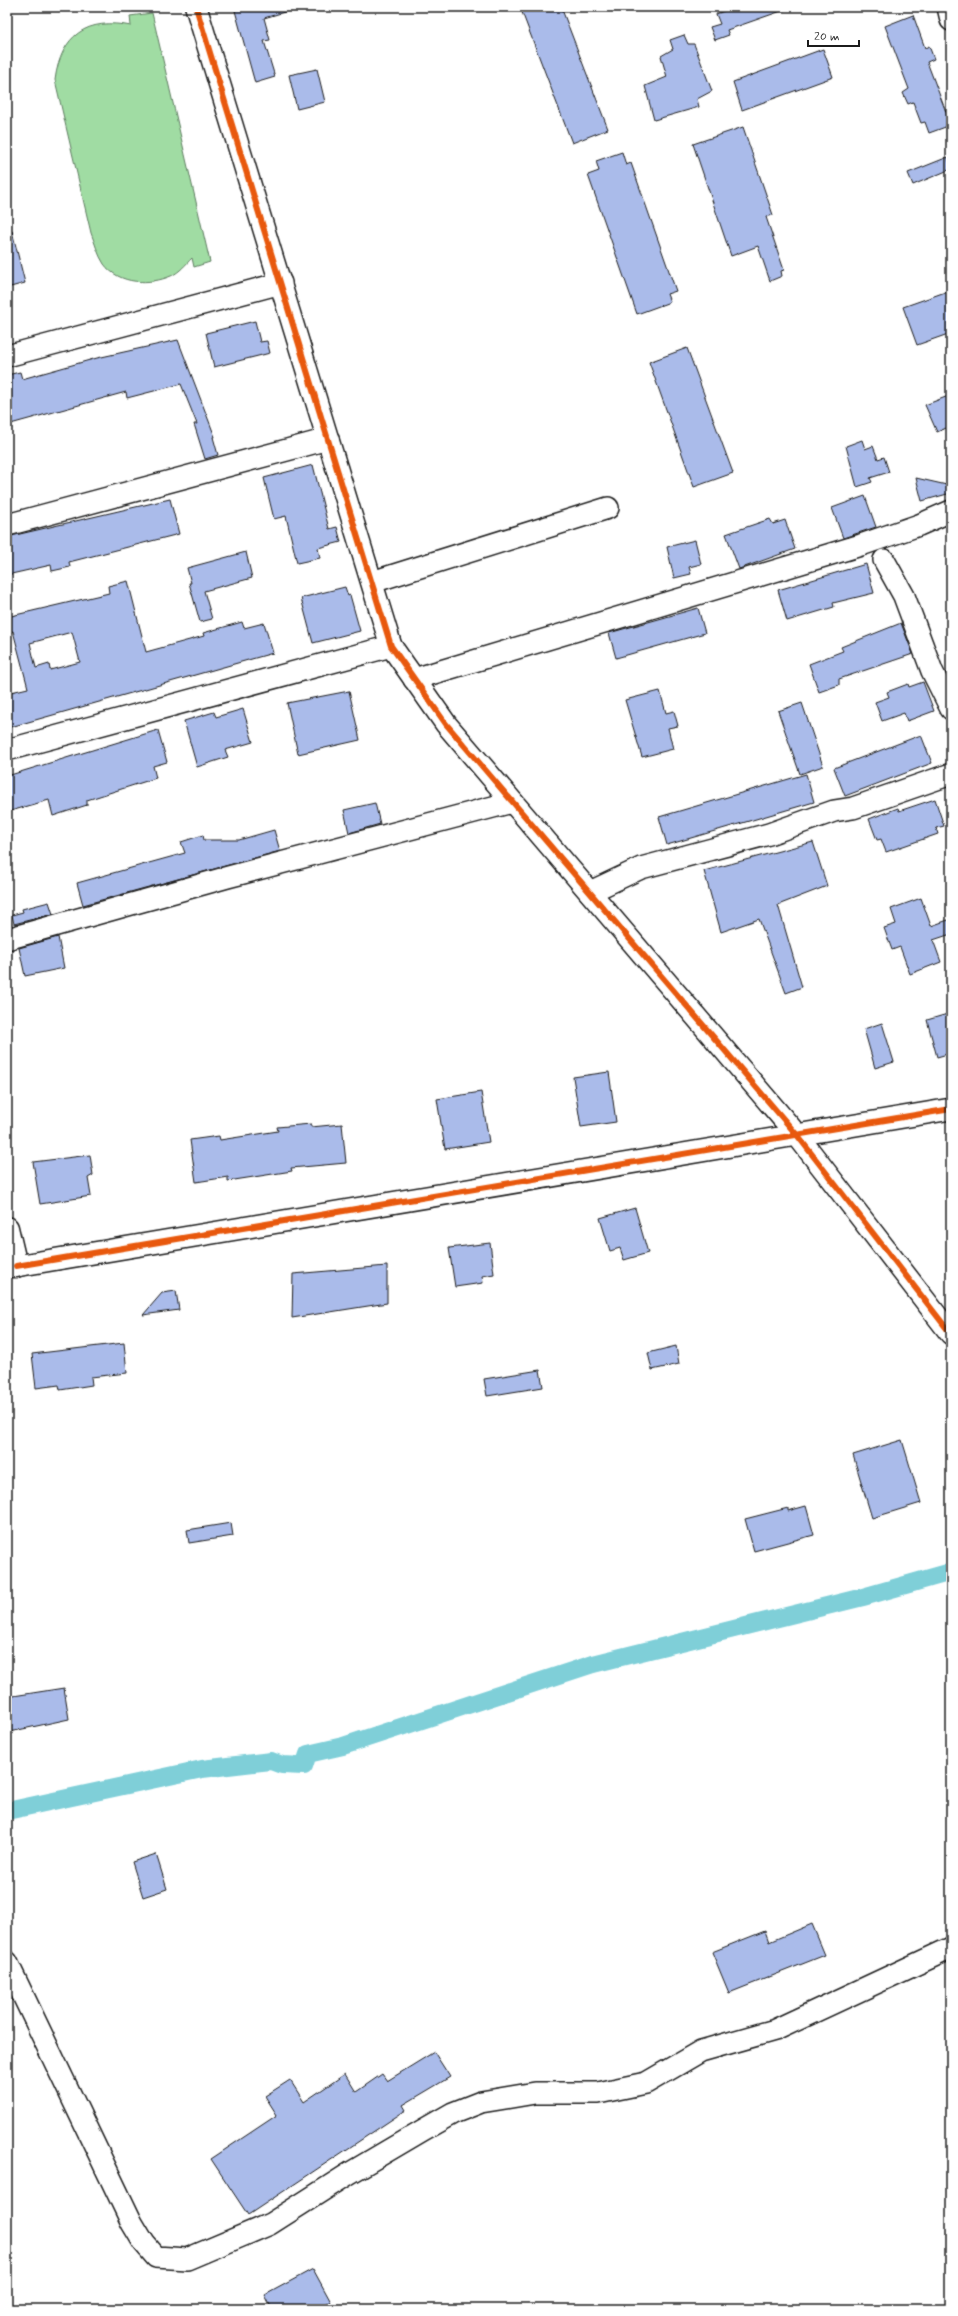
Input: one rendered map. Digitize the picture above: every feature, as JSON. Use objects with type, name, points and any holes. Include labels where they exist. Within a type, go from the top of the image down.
[{"type":"main road","points":[[7,1228],[12,1266]]},
{"type":"street","points":[[196,7],[391,646],[446,724],[797,1135],[951,1334]]},
{"type":"street","points":[[948,7],[951,20]]},
{"type":"street","points":[[7,356],[280,283]]},
{"type":"street","points":[[7,525],[328,439]]},
{"type":"street","points":[[372,582],[608,508]]},
{"type":"street","points":[[414,679],[861,545],[919,525],[951,510]]},
{"type":"street","points":[[884,560],[904,596],[932,671],[951,709]]},
{"type":"street","points":[[7,750],[391,646]]},
{"type":"street","points":[[590,892],[641,868],[768,834],[834,811],[853,808],[951,774]]},
{"type":"street","points":[[7,939],[228,877],[512,802]]},
{"type":"street","points":[[12,1266],[951,1109]]},
{"type":"street","points":[[7,1962],[125,2209],[144,2243],[156,2257],[187,2259],[270,2224],[350,2173],[423,2130],[474,2105],[535,2093],[598,2093],[646,2083],[702,2051],[775,2030],[951,1948]]},
{"type":"green space","points":[[152,13],[210,262],[194,267],[192,258],[180,270],[171,276],[145,282],[118,276],[110,271],[100,257],[91,233],[55,80],[58,64],[63,51],[70,41],[79,33],[89,27],[101,24],[131,26],[130,16]]},
{"type":"building","points":[[234,7],[288,7],[288,11],[264,18],[270,40],[264,41],[275,77],[255,83]]},
{"type":"building","points":[[520,7],[561,7],[608,129],[572,143]]},
{"type":"building","points":[[735,7],[787,7],[787,9],[727,30],[729,35],[715,40],[710,27],[720,24],[716,14]]},
{"type":"building","points":[[913,15],[925,48],[929,46],[934,59],[927,62],[951,125],[929,133],[925,122],[921,123],[913,102],[908,104],[903,93],[909,89],[885,26]]},
{"type":"building","points":[[684,35],[688,44],[694,44],[712,91],[697,99],[699,107],[654,120],[645,86],[667,77],[661,56],[673,49],[670,40]]},
{"type":"building","points":[[823,49],[833,77],[742,110],[733,82]]},
{"type":"building","points":[[317,69],[325,102],[297,109],[289,75]]},
{"type":"building","points":[[743,127],[773,215],[766,217],[784,270],[781,271],[782,276],[770,281],[758,246],[731,256],[693,144]]},
{"type":"building","points":[[622,152],[626,165],[631,163],[676,291],[667,294],[670,302],[637,314],[588,175],[599,171],[596,161]]},
{"type":"building","points":[[948,157],[951,169],[913,185],[908,173]]},
{"type":"building","points":[[7,231],[12,231],[25,283],[7,288]]},
{"type":"building","points":[[951,290],[951,333],[917,345],[903,307]]},
{"type":"building","points":[[255,321],[260,342],[267,341],[270,353],[214,367],[206,333]]},
{"type":"building","points":[[178,340],[215,437],[213,437],[218,455],[205,459],[194,424],[197,424],[181,384],[127,398],[126,392],[7,425],[7,375],[20,372],[22,379],[97,358]]},
{"type":"building","points":[[687,348],[733,473],[694,487],[649,362]]},
{"type":"building","points":[[951,395],[951,426],[937,432],[925,405]]},
{"type":"building","points":[[862,440],[865,449],[873,446],[878,459],[884,457],[889,472],[870,478],[872,482],[857,487],[846,446]]},
{"type":"building","points":[[313,465],[329,529],[337,527],[341,542],[318,548],[320,558],[297,563],[286,516],[274,519],[264,478]]},
{"type":"building","points":[[916,478],[951,486],[951,493],[922,501]]},
{"type":"building","points":[[865,496],[876,527],[843,538],[832,508]]},
{"type":"building","points":[[170,499],[179,534],[69,562],[70,567],[52,571],[51,565],[7,575],[7,537]]},
{"type":"building","points":[[770,519],[773,524],[785,520],[795,549],[739,569],[726,534]]},
{"type":"building","points":[[695,540],[701,564],[689,567],[691,574],[674,578],[667,547]]},
{"type":"building","points":[[246,552],[252,578],[204,591],[212,619],[200,622],[189,583],[191,583],[187,568]]},
{"type":"building","points":[[866,564],[874,593],[833,603],[834,607],[787,621],[778,590]]},
{"type":"building","points":[[128,581],[146,652],[204,636],[203,633],[242,622],[244,628],[264,623],[273,653],[7,728],[7,693],[28,688],[13,631],[7,633],[7,617],[109,593],[108,586]],"holes":[[[72,632],[80,662],[50,670],[49,664],[36,668],[30,643]]]},
{"type":"building","points":[[345,587],[348,596],[350,595],[360,631],[313,643],[301,598]]},
{"type":"building","points":[[698,608],[705,633],[616,658],[609,633]]},
{"type":"building","points":[[901,623],[913,654],[839,679],[839,685],[819,692],[809,664],[843,651],[841,647]]},
{"type":"building","points":[[923,682],[934,711],[907,721],[904,713],[882,721],[875,702],[889,697],[887,692],[908,684],[909,687]]},
{"type":"building","points":[[349,691],[360,740],[298,754],[287,703]]},
{"type":"building","points":[[660,691],[666,713],[674,711],[678,726],[668,728],[673,749],[642,757],[625,700]]},
{"type":"building","points":[[802,703],[823,766],[800,774],[778,711]]},
{"type":"building","points":[[243,709],[253,742],[225,750],[228,757],[197,767],[184,721],[214,712],[216,717]]},
{"type":"building","points":[[158,730],[167,762],[153,766],[156,778],[87,800],[87,805],[53,816],[49,800],[7,812],[7,776]]},
{"type":"building","points":[[921,735],[932,763],[845,796],[834,768]]},
{"type":"building","points":[[806,774],[814,802],[667,845],[659,817]]},
{"type":"building","points":[[935,799],[944,826],[936,828],[938,834],[886,852],[881,839],[877,840],[869,819],[898,808],[899,811]]},
{"type":"building","points":[[375,803],[380,824],[349,833],[344,810]]},
{"type":"building","points":[[274,830],[280,851],[83,905],[77,883],[185,853],[181,842],[203,835],[204,840],[239,840]]},
{"type":"building","points":[[813,842],[827,886],[778,905],[802,987],[786,993],[759,919],[721,932],[704,871]]},
{"type":"building","points":[[921,898],[931,926],[951,919],[951,934],[933,940],[941,962],[910,974],[900,947],[892,950],[884,928],[896,924],[891,909]]},
{"type":"building","points":[[49,902],[53,914],[14,924],[12,915],[23,912],[22,909]]},
{"type":"building","points":[[58,937],[64,968],[25,976],[19,948]]},
{"type":"building","points":[[951,1013],[951,1053],[937,1057],[927,1020]]},
{"type":"building","points":[[882,1023],[894,1062],[875,1068],[864,1029]]},
{"type":"building","points":[[609,1072],[616,1122],[581,1127],[573,1077]]},
{"type":"building","points":[[481,1092],[489,1142],[445,1149],[437,1099]]},
{"type":"building","points":[[311,1124],[311,1127],[342,1124],[346,1163],[291,1168],[292,1171],[228,1181],[228,1177],[196,1182],[190,1140],[219,1136],[220,1140],[278,1131],[277,1127]]},
{"type":"building","points":[[90,1155],[93,1175],[88,1178],[91,1196],[40,1204],[33,1162]]},
{"type":"building","points":[[635,1208],[648,1253],[624,1260],[620,1248],[610,1251],[600,1218]]},
{"type":"building","points":[[490,1243],[494,1274],[482,1276],[483,1283],[455,1287],[449,1248]]},
{"type":"building","points":[[387,1266],[387,1303],[292,1318],[293,1274]]},
{"type":"building","points":[[176,1291],[179,1310],[143,1315],[162,1293]]},
{"type":"building","points":[[124,1343],[127,1373],[91,1377],[92,1385],[60,1390],[59,1385],[36,1388],[32,1354]]},
{"type":"building","points":[[676,1346],[679,1364],[652,1370],[648,1353]]},
{"type":"building","points":[[540,1370],[543,1387],[487,1396],[484,1379]]},
{"type":"building","points":[[902,1440],[921,1503],[872,1518],[853,1455]]},
{"type":"building","points":[[806,1506],[814,1535],[754,1551],[745,1519],[788,1508],[788,1511]]},
{"type":"building","points":[[231,1523],[233,1536],[189,1543],[187,1530]]},
{"type":"building","points":[[64,1688],[69,1719],[9,1732],[7,1697]]},
{"type":"building","points":[[156,1854],[167,1889],[143,1897],[132,1862]]},
{"type":"building","points":[[812,1924],[825,1955],[729,1993],[712,1952],[765,1931],[769,1942]]},
{"type":"building","points":[[434,2052],[450,2077],[403,2105],[406,2110],[248,2215],[211,2159],[277,2115],[265,2096],[290,2080],[304,2102],[345,2074],[356,2092],[382,2074],[387,2081]]},
{"type":"building","points":[[313,2269],[331,2302],[318,2309],[272,2309],[265,2295]]},
{"type":"waterway","points":[[7,1811],[202,1769],[271,1761],[282,1765],[304,1766],[308,1754],[343,1746],[593,1664],[863,1597],[951,1572]]},
{"type":"cycle path","points":[[196,7],[391,646],[446,724],[797,1135],[951,1334]]},
{"type":"cycle path","points":[[16,1266],[951,1109]]}]
